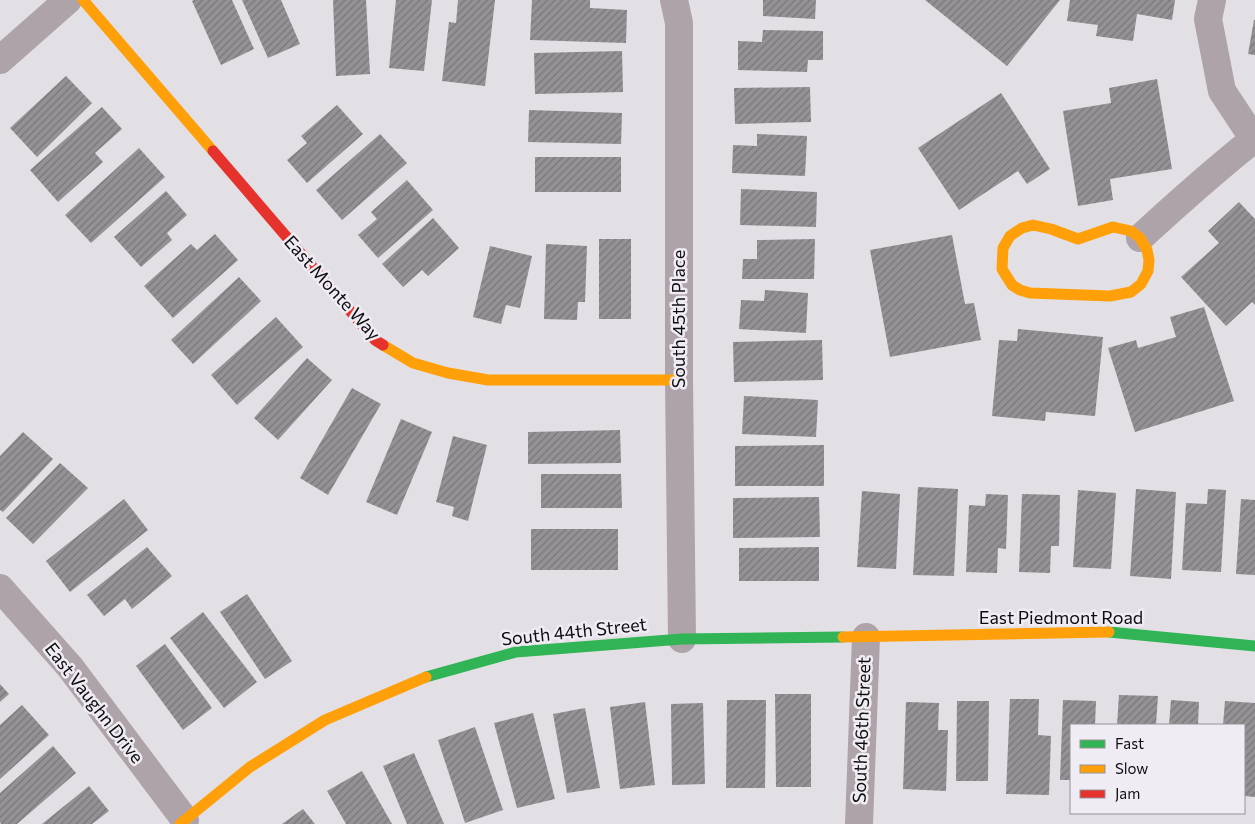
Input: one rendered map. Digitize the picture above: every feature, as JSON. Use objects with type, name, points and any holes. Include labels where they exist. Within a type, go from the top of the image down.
[{"type":"street","points":[[0,60],[68,0]]},
{"type":"street","name":"East Monte Way","points":[[83,0],[375,340],[413,363],[448,373],[488,380],[679,380]]},
{"type":"street","name":"South 45th Place","points":[[674,0],[679,23],[679,380],[682,639]]},
{"type":"street","points":[[1140,238],[1215,171],[1254,141],[1222,91],[1208,19],[1212,0]]},
{"type":"street","points":[[1033,225],[1078,238],[1114,227],[1131,231],[1140,238],[1147,250],[1149,260],[1148,271],[1141,284],[1131,292],[1110,296],[1030,293],[1012,285],[1002,269],[1003,248],[1010,236],[1022,228],[1033,225]]},
{"type":"street","name":"East Vaughn Drive","points":[[0,588],[70,667],[182,822]]},
{"type":"street","name":"East Piedmont Road","points":[[866,637],[1111,632],[1255,646]]},
{"type":"street","name":"South 44th Street","points":[[182,822],[250,767],[326,720],[421,678],[516,652],[682,639],[866,637]]},
{"type":"street","name":"South 46th Street","points":[[859,824],[866,637]]},
{"type":"building","points":[[232,0],[254,49],[221,65],[192,1]]},
{"type":"building","points":[[242,0],[281,0],[300,44],[268,58]]},
{"type":"building","points":[[333,0],[366,0],[370,74],[336,76]]},
{"type":"building","points":[[396,0],[432,0],[424,71],[389,68]]},
{"type":"building","points":[[458,0],[495,0],[485,86],[442,81],[449,22],[456,23]]},
{"type":"building","points":[[532,0],[590,0],[590,8],[627,10],[626,43],[530,40]]},
{"type":"building","points":[[763,0],[816,0],[815,19],[763,16]]},
{"type":"building","points":[[925,0],[1060,0],[1007,66]]},
{"type":"building","points":[[1070,0],[1175,0],[1172,20],[1137,14],[1133,41],[1096,36],[1098,25],[1067,21]]},
{"type":"building","points":[[1255,20],[1255,55],[1248,54]]},
{"type":"building","points":[[763,30],[823,31],[823,60],[808,60],[807,72],[738,70],[738,41],[762,42]]},
{"type":"building","points":[[622,51],[623,92],[535,94],[534,53]]},
{"type":"building","points":[[66,76],[92,103],[37,157],[10,128]]},
{"type":"building","points":[[1157,79],[1172,169],[1110,179],[1113,200],[1078,206],[1063,111],[1111,103],[1109,88]]},
{"type":"building","points":[[810,87],[811,122],[735,124],[734,88]]},
{"type":"building","points":[[1001,93],[1050,169],[1027,184],[1018,171],[959,210],[918,148]]},
{"type":"building","points":[[337,105],[363,134],[307,183],[287,160],[307,143],[301,136]]},
{"type":"building","points":[[102,107],[122,129],[95,153],[103,162],[58,202],[30,170]]},
{"type":"building","points":[[529,110],[622,113],[621,144],[528,142]]},
{"type":"building","points":[[380,134],[407,163],[342,220],[316,190]]},
{"type":"building","points":[[757,134],[807,136],[805,176],[732,173],[733,145],[757,146]]},
{"type":"building","points":[[139,148],[165,177],[91,243],[65,215]]},
{"type":"building","points":[[535,157],[621,157],[621,192],[535,192]]},
{"type":"building","points":[[407,180],[433,210],[378,258],[358,235],[377,219],[371,212]]},
{"type":"building","points":[[741,189],[817,192],[816,227],[740,225]]},
{"type":"building","points":[[166,191],[187,215],[167,233],[172,240],[141,267],[114,237]]},
{"type":"building","points":[[1239,202],[1255,219],[1255,305],[1252,302],[1226,326],[1181,277],[1219,243],[1208,231]]},
{"type":"building","points":[[433,218],[459,248],[428,276],[422,270],[403,287],[382,264]]},
{"type":"building","points":[[215,234],[238,260],[173,318],[144,286],[191,244],[197,250]]},
{"type":"building","points":[[952,235],[965,304],[974,303],[981,340],[890,357],[870,250]]},
{"type":"building","points":[[599,239],[631,239],[631,319],[599,319]]},
{"type":"building","points":[[815,239],[814,279],[742,279],[743,259],[757,259],[757,240]]},
{"type":"building","points":[[546,244],[587,246],[585,302],[578,302],[577,320],[544,319]]},
{"type":"building","points":[[490,246],[532,256],[520,308],[506,305],[501,324],[473,317]]},
{"type":"building","points":[[239,277],[261,301],[193,364],[171,340]]},
{"type":"building","points":[[765,290],[808,293],[806,333],[739,329],[741,300],[764,301]]},
{"type":"building","points":[[1204,307],[1234,401],[1135,432],[1108,348],[1136,340],[1138,348],[1176,337],[1170,317]]},
{"type":"building","points":[[276,317],[303,347],[237,405],[211,375]]},
{"type":"building","points":[[1018,329],[1103,337],[1095,416],[1046,412],[1045,421],[992,416],[999,340],[1017,341]]},
{"type":"building","points":[[822,340],[823,380],[734,382],[733,342]]},
{"type":"building","points":[[307,358],[332,380],[278,440],[254,418]]},
{"type":"building","points":[[352,388],[381,404],[328,495],[300,478]]},
{"type":"building","points":[[744,396],[818,400],[816,437],[742,434]]},
{"type":"building","points":[[401,419],[432,432],[397,515],[366,502]]},
{"type":"building","points":[[620,430],[621,463],[528,464],[528,432]]},
{"type":"building","points":[[23,432],[53,459],[3,512],[0,510],[0,456]]},
{"type":"building","points":[[453,436],[487,445],[468,521],[452,516],[454,507],[436,502]]},
{"type":"building","points":[[824,445],[824,486],[735,486],[735,446]]},
{"type":"building","points":[[60,463],[88,488],[33,544],[6,518]]},
{"type":"building","points":[[541,474],[621,474],[622,508],[541,508]]},
{"type":"building","points":[[918,487],[958,489],[954,576],[913,575]]},
{"type":"building","points":[[1136,489],[1176,492],[1171,579],[1130,576]]},
{"type":"building","points":[[1208,489],[1226,490],[1221,572],[1182,570],[1186,503],[1207,504]]},
{"type":"building","points":[[1078,490],[1116,493],[1111,569],[1073,567]]},
{"type":"building","points":[[862,491],[900,494],[896,569],[857,567]]},
{"type":"building","points":[[986,494],[1008,495],[1006,549],[998,548],[997,573],[966,572],[969,505],[985,506]]},
{"type":"building","points":[[1022,494],[1060,495],[1059,546],[1051,546],[1050,573],[1019,572]]},
{"type":"building","points":[[819,497],[820,537],[733,538],[733,498]]},
{"type":"building","points":[[124,499],[148,530],[70,592],[46,561]]},
{"type":"building","points":[[1241,499],[1255,500],[1255,575],[1236,574]]},
{"type":"building","points":[[531,529],[618,529],[618,570],[531,570]]},
{"type":"building","points":[[147,547],[172,576],[132,609],[125,599],[104,616],[87,595]]},
{"type":"building","points":[[819,547],[819,581],[739,581],[739,548]]},
{"type":"building","points":[[247,594],[292,661],[265,679],[220,612]]},
{"type":"building","points":[[203,612],[257,682],[224,708],[170,638]]},
{"type":"building","points":[[165,644],[212,708],[183,730],[136,666]]},
{"type":"building","points":[[0,684],[9,694],[0,702]]},
{"type":"building","points":[[775,694],[811,694],[811,787],[776,787]]},
{"type":"building","points":[[1119,695],[1158,696],[1156,724],[1117,724]]},
{"type":"building","points":[[1010,699],[1039,699],[1038,735],[1051,736],[1049,795],[1006,794]]},
{"type":"building","points":[[727,700],[766,700],[765,788],[726,788]]},
{"type":"building","points":[[1063,700],[1096,701],[1095,724],[1070,724],[1070,780],[1060,780]]},
{"type":"building","points":[[1171,700],[1199,702],[1198,724],[1169,724]]},
{"type":"building","points":[[957,701],[989,701],[988,781],[956,781]]},
{"type":"building","points":[[1225,701],[1255,703],[1255,797],[1245,796],[1245,724],[1223,724]]},
{"type":"building","points":[[645,702],[655,785],[620,789],[610,707]]},
{"type":"building","points":[[906,702],[939,703],[938,730],[948,730],[946,791],[903,789]]},
{"type":"building","points":[[703,703],[705,784],[672,785],[671,704]]},
{"type":"building","points":[[22,705],[49,735],[0,779],[0,725]]},
{"type":"building","points":[[585,708],[600,788],[567,793],[553,714]]},
{"type":"building","points":[[533,713],[555,799],[517,808],[494,723]]},
{"type":"building","points":[[475,727],[503,810],[465,823],[438,740]]},
{"type":"building","points":[[53,746],[76,773],[17,824],[1,824],[0,793]]},
{"type":"building","points":[[414,753],[444,824],[407,824],[383,766]]},
{"type":"building","points":[[362,771],[392,824],[346,824],[327,791]]},
{"type":"building","points":[[89,786],[109,811],[92,824],[42,824]]},
{"type":"building","points":[[303,809],[315,824],[282,824]]},
{"type":"traffic: fast","points":[[1109,632],[1255,646]]},
{"type":"traffic: fast","points":[[426,677],[516,652],[682,639],[843,637]]},
{"type":"traffic: slow","points":[[83,0],[213,151]]},
{"type":"traffic: slow","points":[[1033,225],[1051,229],[1078,239],[1113,227],[1131,231],[1140,238],[1147,250],[1149,260],[1148,271],[1141,284],[1131,292],[1110,296],[1030,293],[1020,290],[1012,285],[1002,269],[1003,248],[1010,236],[1022,228],[1033,225]]},
{"type":"traffic: slow","points":[[383,345],[413,363],[448,373],[488,380],[679,380]]},
{"type":"traffic: slow","points":[[843,637],[1109,632]]},
{"type":"traffic: slow","points":[[180,824],[250,767],[325,720],[426,677]]},
{"type":"traffic: jam","points":[[213,151],[375,340],[383,345]]}]
